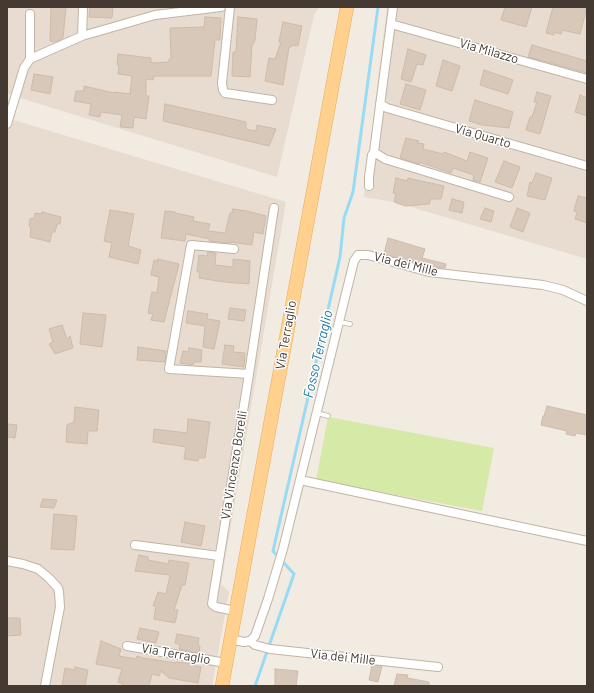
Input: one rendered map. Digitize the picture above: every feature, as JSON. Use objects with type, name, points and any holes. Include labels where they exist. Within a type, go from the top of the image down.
[{"type":"main road","name":"Via Terraglio","points":[[222,686],[347,7]]},
{"type":"street","points":[[82,36],[83,7]]},
{"type":"street","points":[[7,124],[24,68],[30,59],[82,36],[156,11],[221,7]]},
{"type":"street","points":[[230,7],[222,83],[223,90],[225,93],[272,100]]},
{"type":"street","points":[[369,186],[371,162],[374,152],[393,7]]},
{"type":"street","points":[[30,14],[30,59]]},
{"type":"street","name":"Via Milazzo","points":[[391,24],[587,79]]},
{"type":"street","name":"Via Quarto","points":[[380,104],[384,107],[587,166]]},
{"type":"street","points":[[374,152],[385,159],[509,197]]},
{"type":"street","name":"Via Vincenzo Borelli","points":[[236,611],[216,607],[212,604],[274,208]]},
{"type":"street","points":[[234,249],[190,245],[170,369],[249,374]]},
{"type":"street","name":"Via dei Mille","points":[[230,639],[244,642],[250,641],[255,636],[268,600],[283,550],[354,261],[358,256],[368,254],[429,272],[544,285],[564,290],[587,300]]},
{"type":"street","points":[[300,480],[587,541]]},
{"type":"street","points":[[135,545],[219,556]]},
{"type":"street","points":[[7,561],[23,564],[38,570],[49,578],[60,592],[60,606],[45,686]]},
{"type":"street","name":"Via dei Mille","points":[[250,641],[255,645],[270,649],[438,667]]},
{"type":"street","name":"Via Terraglio","points":[[127,646],[226,663]]},
{"type":"lane","points":[[339,322],[350,324]]},
{"type":"lane","points":[[316,413],[328,416]]},
{"type":"shaded area","points":[[7,7],[319,7],[314,15],[277,177],[7,94]]},
{"type":"shaded area","points":[[387,7],[587,7],[587,259],[394,202],[364,197]]},
{"type":"shaded area","points":[[7,118],[286,202],[221,584],[229,592],[212,686],[7,686]]},
{"type":"green space","points":[[328,417],[494,448],[482,511],[316,480]]},
{"type":"building","points":[[51,7],[66,7],[63,38],[56,42],[50,41]]},
{"type":"building","points":[[90,7],[113,7],[112,18],[89,17]]},
{"type":"building","points":[[505,7],[532,7],[526,27],[501,20]]},
{"type":"building","points":[[553,7],[587,7],[580,34],[562,30],[561,34],[554,32],[554,35],[546,33]]},
{"type":"building","points":[[205,17],[221,18],[220,40],[215,40],[211,76],[154,76],[153,80],[146,79],[146,96],[149,96],[146,119],[134,117],[133,128],[120,127],[122,115],[101,112],[100,117],[89,115],[91,104],[74,101],[76,91],[84,91],[84,86],[114,93],[130,94],[132,76],[118,74],[118,54],[151,58],[151,63],[169,62],[169,59],[171,59],[170,28],[204,27]]},
{"type":"building","points":[[238,17],[257,19],[255,40],[252,46],[250,77],[232,76],[233,52],[236,52]]},
{"type":"building","points":[[283,22],[302,26],[298,46],[291,45],[291,47],[289,47],[283,85],[265,81],[269,58],[275,59],[281,42],[279,42]]},
{"type":"building","points":[[532,45],[587,61],[587,73],[528,57]]},
{"type":"building","points":[[408,49],[426,55],[423,65],[417,64],[411,82],[401,79]]},
{"type":"building","points":[[443,60],[460,66],[452,91],[436,86]]},
{"type":"building","points":[[484,70],[513,80],[508,94],[480,85]]},
{"type":"building","points":[[34,74],[53,77],[50,94],[31,90]]},
{"type":"building","points":[[406,84],[426,90],[420,110],[400,104]]},
{"type":"building","points":[[537,92],[551,96],[540,134],[526,130],[537,102],[534,102]]},
{"type":"building","points":[[580,95],[587,98],[587,116],[575,112]]},
{"type":"building","points":[[475,100],[513,112],[509,128],[482,125],[469,121]]},
{"type":"building","points":[[165,104],[246,122],[246,129],[256,131],[257,125],[276,129],[269,146],[163,121]]},
{"type":"building","points":[[406,138],[419,141],[417,143],[424,144],[423,149],[443,154],[444,152],[467,161],[470,152],[488,158],[480,182],[473,180],[474,175],[453,168],[451,173],[419,162],[419,164],[400,158]]},
{"type":"building","points":[[504,161],[520,167],[512,188],[495,182]]},
{"type":"building","points":[[536,173],[552,178],[545,200],[527,196],[530,182],[532,183]]},
{"type":"building","points":[[396,178],[407,181],[408,178],[444,186],[441,199],[431,199],[429,204],[405,206],[394,202],[396,194],[393,193]]},
{"type":"building","points":[[578,196],[587,198],[587,223],[575,219],[577,212],[574,211]]},
{"type":"building","points":[[452,199],[464,202],[462,213],[449,210]]},
{"type":"building","points":[[485,208],[494,211],[491,222],[480,219]]},
{"type":"building","points":[[517,208],[530,213],[523,232],[510,227]]},
{"type":"building","points":[[233,209],[266,216],[263,234],[254,232],[252,245],[209,241],[210,239],[186,234],[185,241],[161,238],[165,211],[194,217],[193,221],[210,224],[208,231],[225,233],[230,213],[232,213]]},
{"type":"building","points":[[110,210],[134,214],[128,246],[141,250],[138,264],[109,257],[112,243],[104,241]]},
{"type":"building","points":[[42,212],[61,217],[60,224],[57,224],[55,232],[52,232],[50,242],[30,237],[30,219],[34,218],[35,213],[42,214]]},
{"type":"building","points":[[388,238],[425,249],[422,258],[446,264],[445,268],[430,267],[384,254]]},
{"type":"building","points":[[208,252],[216,253],[215,265],[233,267],[233,259],[250,261],[249,284],[199,278],[200,272],[197,272],[199,255],[207,256]]},
{"type":"building","points":[[158,259],[179,264],[164,322],[151,320],[153,314],[148,313],[152,292],[157,293],[159,277],[151,275],[154,260],[158,261]]},
{"type":"building","points":[[230,308],[246,310],[244,321],[228,319]]},
{"type":"building","points":[[188,311],[208,314],[207,319],[220,321],[214,349],[203,347],[205,326],[186,323]]},
{"type":"building","points":[[83,313],[106,315],[102,347],[80,344]]},
{"type":"building","points":[[62,325],[67,339],[70,336],[73,348],[55,354],[49,344],[53,342],[49,329]]},
{"type":"building","points":[[225,345],[234,346],[233,352],[245,353],[244,367],[222,364]]},
{"type":"building","points":[[138,347],[166,351],[165,362],[137,360]]},
{"type":"building","points":[[189,348],[202,350],[201,362],[194,362],[193,365],[180,363],[183,351],[188,352]]},
{"type":"building","points":[[547,406],[587,415],[587,435],[576,433],[575,436],[566,434],[567,431],[541,425]]},
{"type":"building","points":[[75,407],[99,410],[97,431],[88,431],[87,444],[66,442],[67,425],[74,422]]},
{"type":"building","points":[[188,419],[210,422],[205,458],[198,458],[198,461],[184,459],[186,447],[153,442],[154,429],[187,433]]},
{"type":"building","points":[[7,424],[17,425],[15,438],[7,437]]},
{"type":"building","points":[[43,499],[57,500],[54,508],[40,507]]},
{"type":"building","points":[[54,514],[77,516],[74,550],[51,549]]},
{"type":"building","points":[[185,522],[205,526],[201,546],[181,542]]},
{"type":"building","points":[[139,555],[148,557],[148,560],[168,564],[169,560],[189,563],[185,585],[182,585],[174,610],[178,610],[175,623],[154,619],[156,606],[153,606],[158,592],[166,594],[170,575],[135,571]]},
{"type":"building","points":[[7,618],[20,618],[21,635],[7,636]]},
{"type":"building","points":[[140,628],[159,632],[156,643],[137,639]]},
{"type":"building","points":[[177,634],[199,638],[199,653],[179,649],[180,645],[175,643]]},
{"type":"building","points":[[101,641],[121,649],[119,656],[136,659],[137,656],[176,663],[195,664],[195,666],[201,667],[198,683],[169,678],[161,671],[159,676],[152,674],[149,686],[122,686],[123,684],[118,682],[122,669],[96,664]]},
{"type":"building","points":[[372,665],[382,666],[378,682],[369,680]]},
{"type":"building","points":[[75,667],[88,670],[85,686],[62,686],[65,668],[75,670]]},
{"type":"building","points":[[275,669],[298,671],[296,686],[275,686]]},
{"type":"building","points":[[397,674],[408,675],[407,678],[429,682],[429,686],[394,686]]},
{"type":"waterway","name":"Fosso Terraglio","points":[[255,686],[294,574],[273,551],[340,257],[344,218],[353,192],[378,7]]}]
